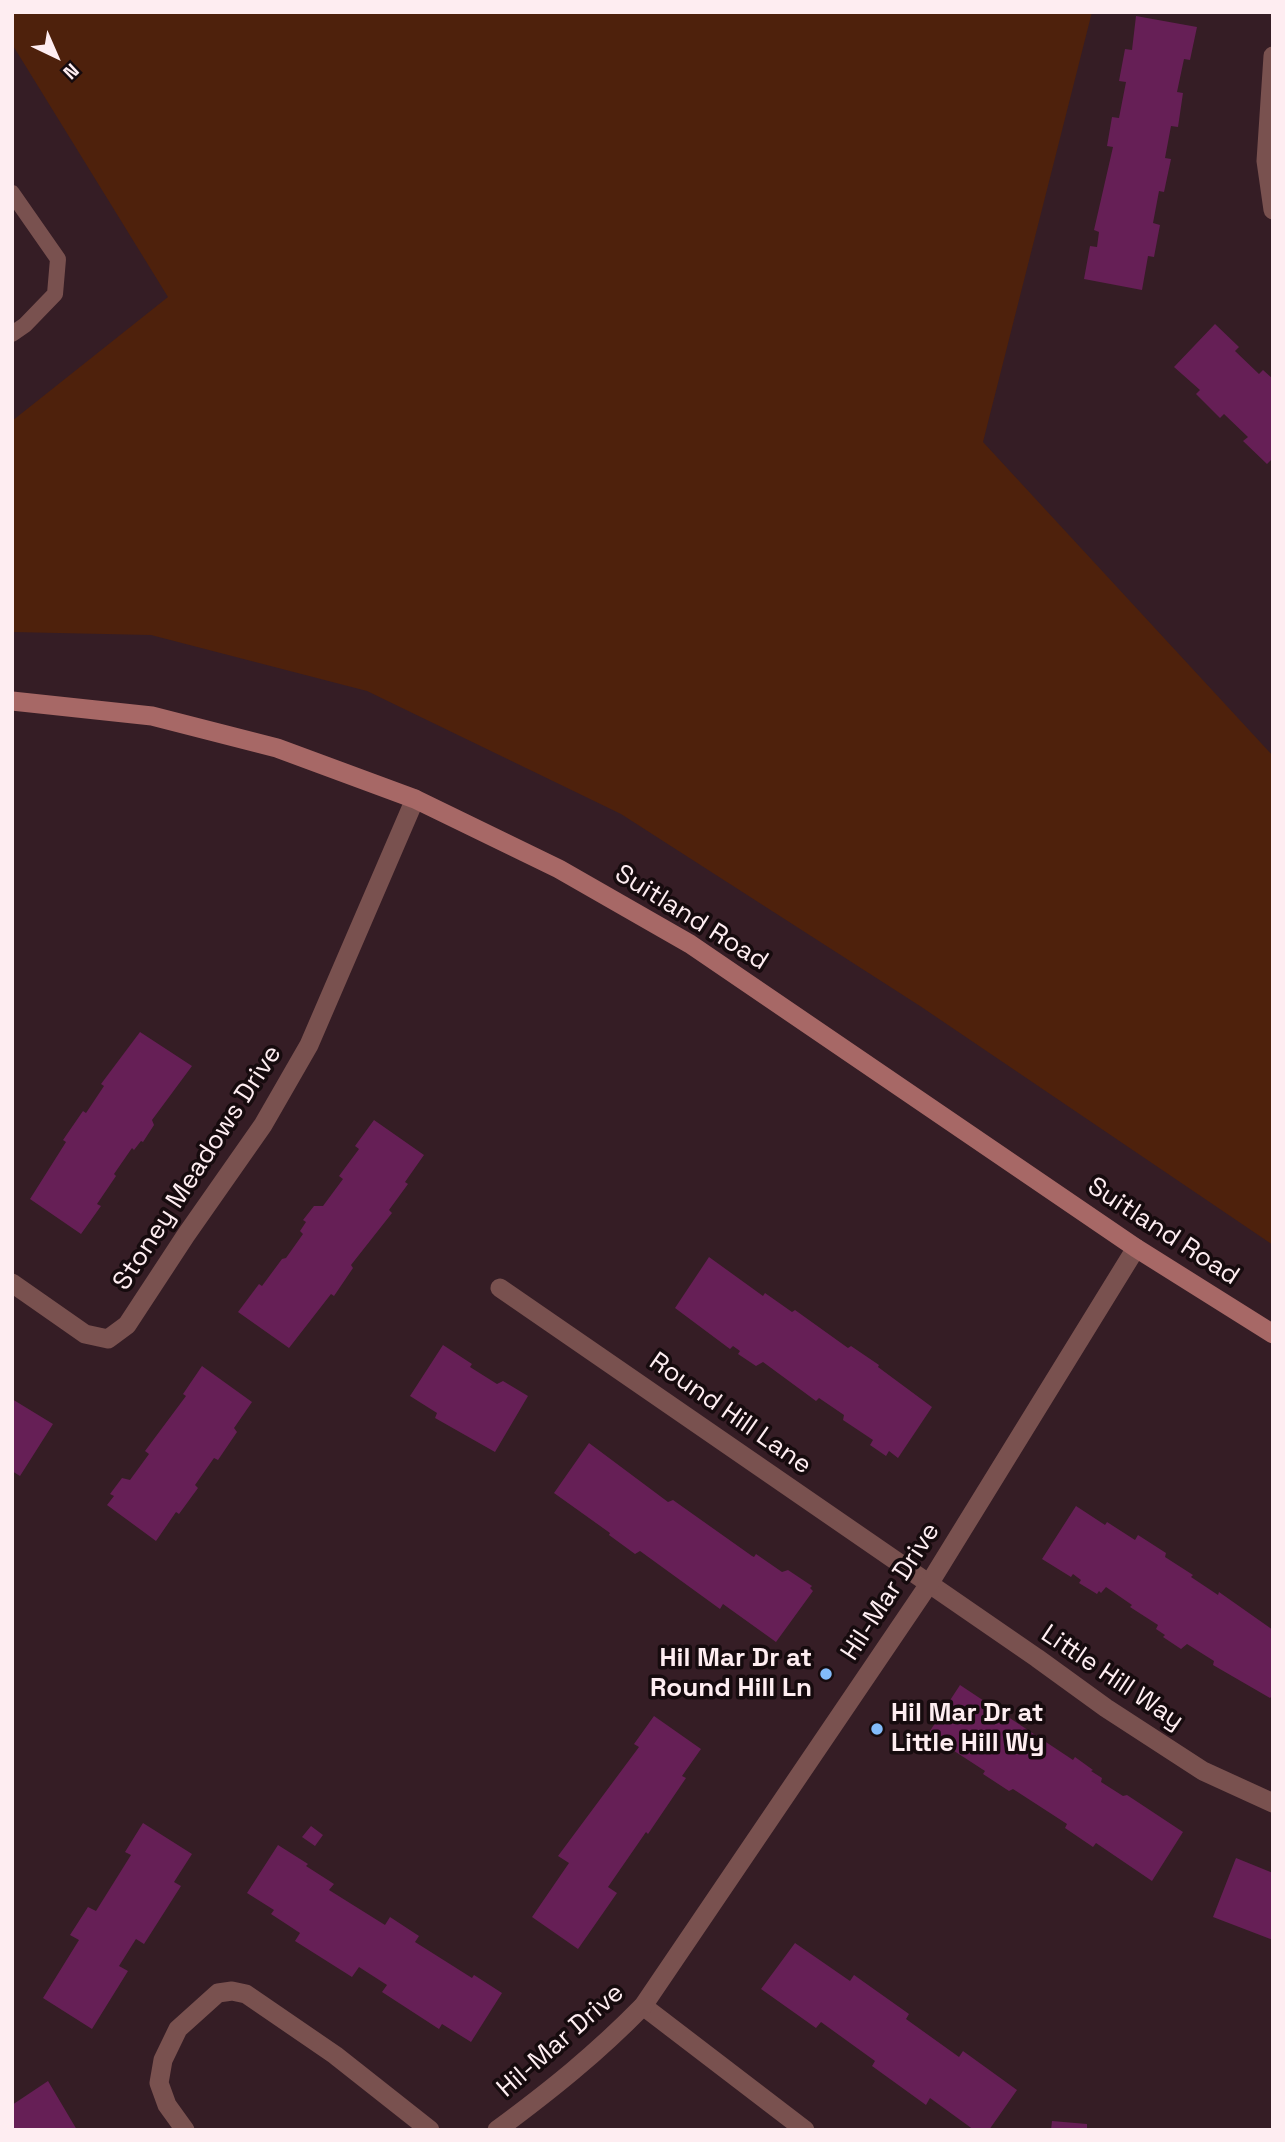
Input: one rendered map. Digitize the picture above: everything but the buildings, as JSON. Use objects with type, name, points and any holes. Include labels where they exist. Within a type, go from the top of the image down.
[{"type":"main road","name":"Suitland Road","points":[[12,701],[152,716],[277,748],[415,799],[559,869],[690,944],[1136,1248],[1273,1334]]},
{"type":"street","points":[[1273,56],[1266,160],[1273,210]]},
{"type":"street","name":"Stoney Meadows Drive","points":[[12,1283],[85,1334],[108,1339],[127,1325],[263,1125],[309,1045],[415,799]]},
{"type":"street","name":"Hil-Mar Drive","points":[[497,2130],[561,2083],[608,2042],[643,2006],[929,1584],[1136,1248]]},
{"type":"street","name":"Round Hill Lane","points":[[500,1288],[929,1584]]},
{"type":"street","name":"Little Hill Way","points":[[929,1584],[1105,1708],[1203,1771],[1273,1803]]},
{"type":"street","points":[[186,2130],[167,2105],[159,2083],[163,2060],[178,2029],[218,1993],[232,1991],[246,1994],[335,2055],[430,2130]]},
{"type":"street","points":[[643,2006],[805,2130]]},
{"type":"lane","points":[[12,193],[58,259],[55,294],[25,326],[12,334]]},
{"type":"shaded area","points":[[12,12],[1092,12],[983,442],[1273,756],[1273,1245],[920,1006],[621,814],[367,691],[151,635],[12,632],[12,421],[168,297],[12,44]]},
{"type":"place","name":"Hil Mar Dr at Round Hill Ln","points":[[826,1674]]},
{"type":"place","name":"Hil Mar Dr at Little Hill Wy","points":[[877,1729]]}]
